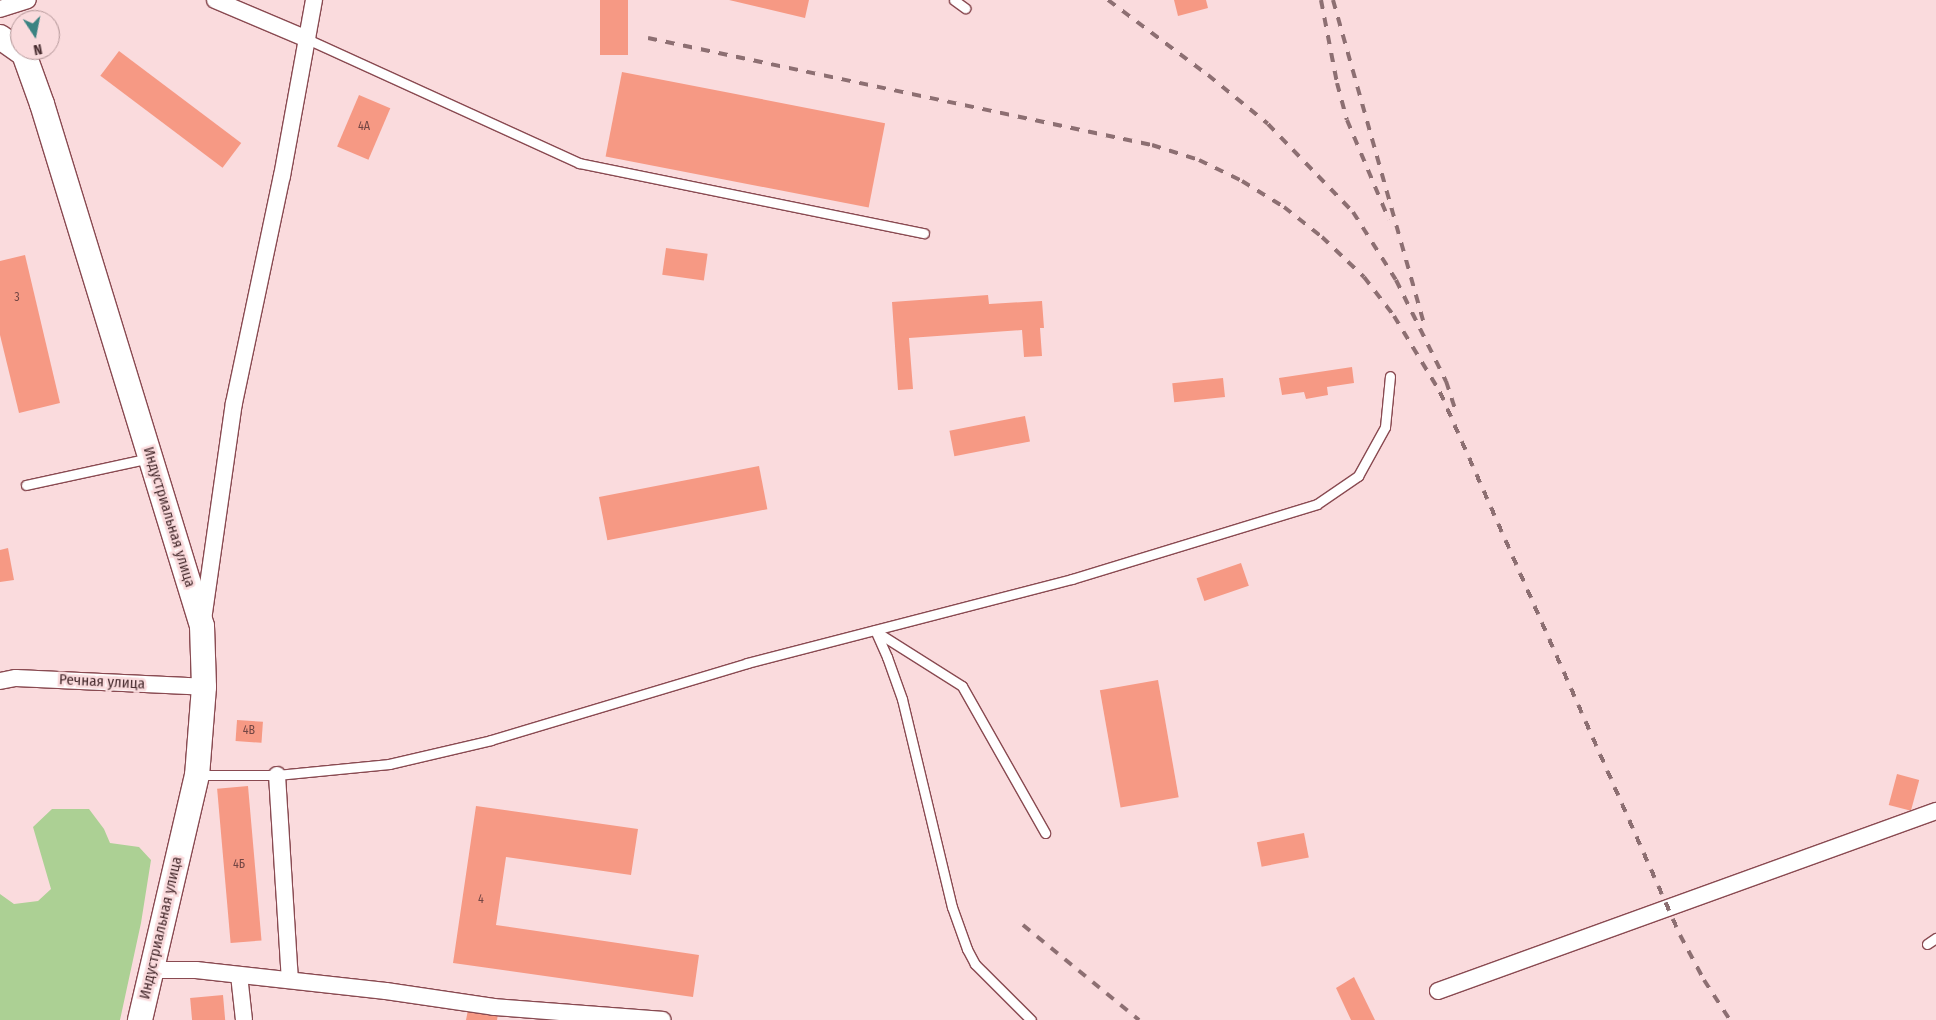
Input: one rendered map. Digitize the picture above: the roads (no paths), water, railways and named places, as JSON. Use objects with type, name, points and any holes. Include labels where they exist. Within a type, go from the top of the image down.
[{"type":"main road","name":"Индустриальная улица","points":[[0,37],[24,54],[42,104],[202,626],[204,687],[197,775],[140,1020]]},
{"type":"street","points":[[0,9],[28,0]]},
{"type":"street","points":[[215,0],[307,39]]},
{"type":"street","points":[[202,626],[234,403],[282,176],[314,0]]},
{"type":"street","name":"Речная улица","points":[[0,681],[16,678],[204,687]]},
{"type":"street","points":[[277,775],[290,980]]},
{"type":"street","points":[[1438,991],[1936,810]]},
{"type":"street","points":[[153,970],[196,970],[290,980],[494,1007],[663,1020]]},
{"type":"street","points":[[239,975],[244,1020]]},
{"type":"lane","points":[[954,0],[965,8]]},
{"type":"lane","points":[[307,39],[579,163],[924,233]]},
{"type":"lane","points":[[197,775],[277,775],[389,764],[482,742],[622,702],[747,663],[1072,580],[1317,504],[1358,476],[1385,427],[1390,376]]},
{"type":"lane","points":[[26,485],[151,458]]},
{"type":"lane","points":[[875,630],[962,686],[1046,833]]},
{"type":"lane","points":[[875,630],[902,699],[952,907],[967,949],[975,964],[1031,1020]]},
{"type":"lane","points":[[1927,944],[1936,938]]},
{"type":"railway","points":[[1108,0],[1208,75],[1268,124],[1353,212],[1396,280],[1446,381],[1457,414]]},
{"type":"railway","points":[[1321,0],[1337,83],[1347,120],[1389,220]]},
{"type":"railway","points":[[1333,0],[1424,323]]},
{"type":"railway","points":[[648,38],[1152,145],[1199,160],[1242,181],[1284,207],[1322,237],[1364,277],[1394,316],[1440,392],[1680,935],[1704,980],[1730,1020]]},
{"type":"railway","points":[[1023,925],[1139,1020]]}]
